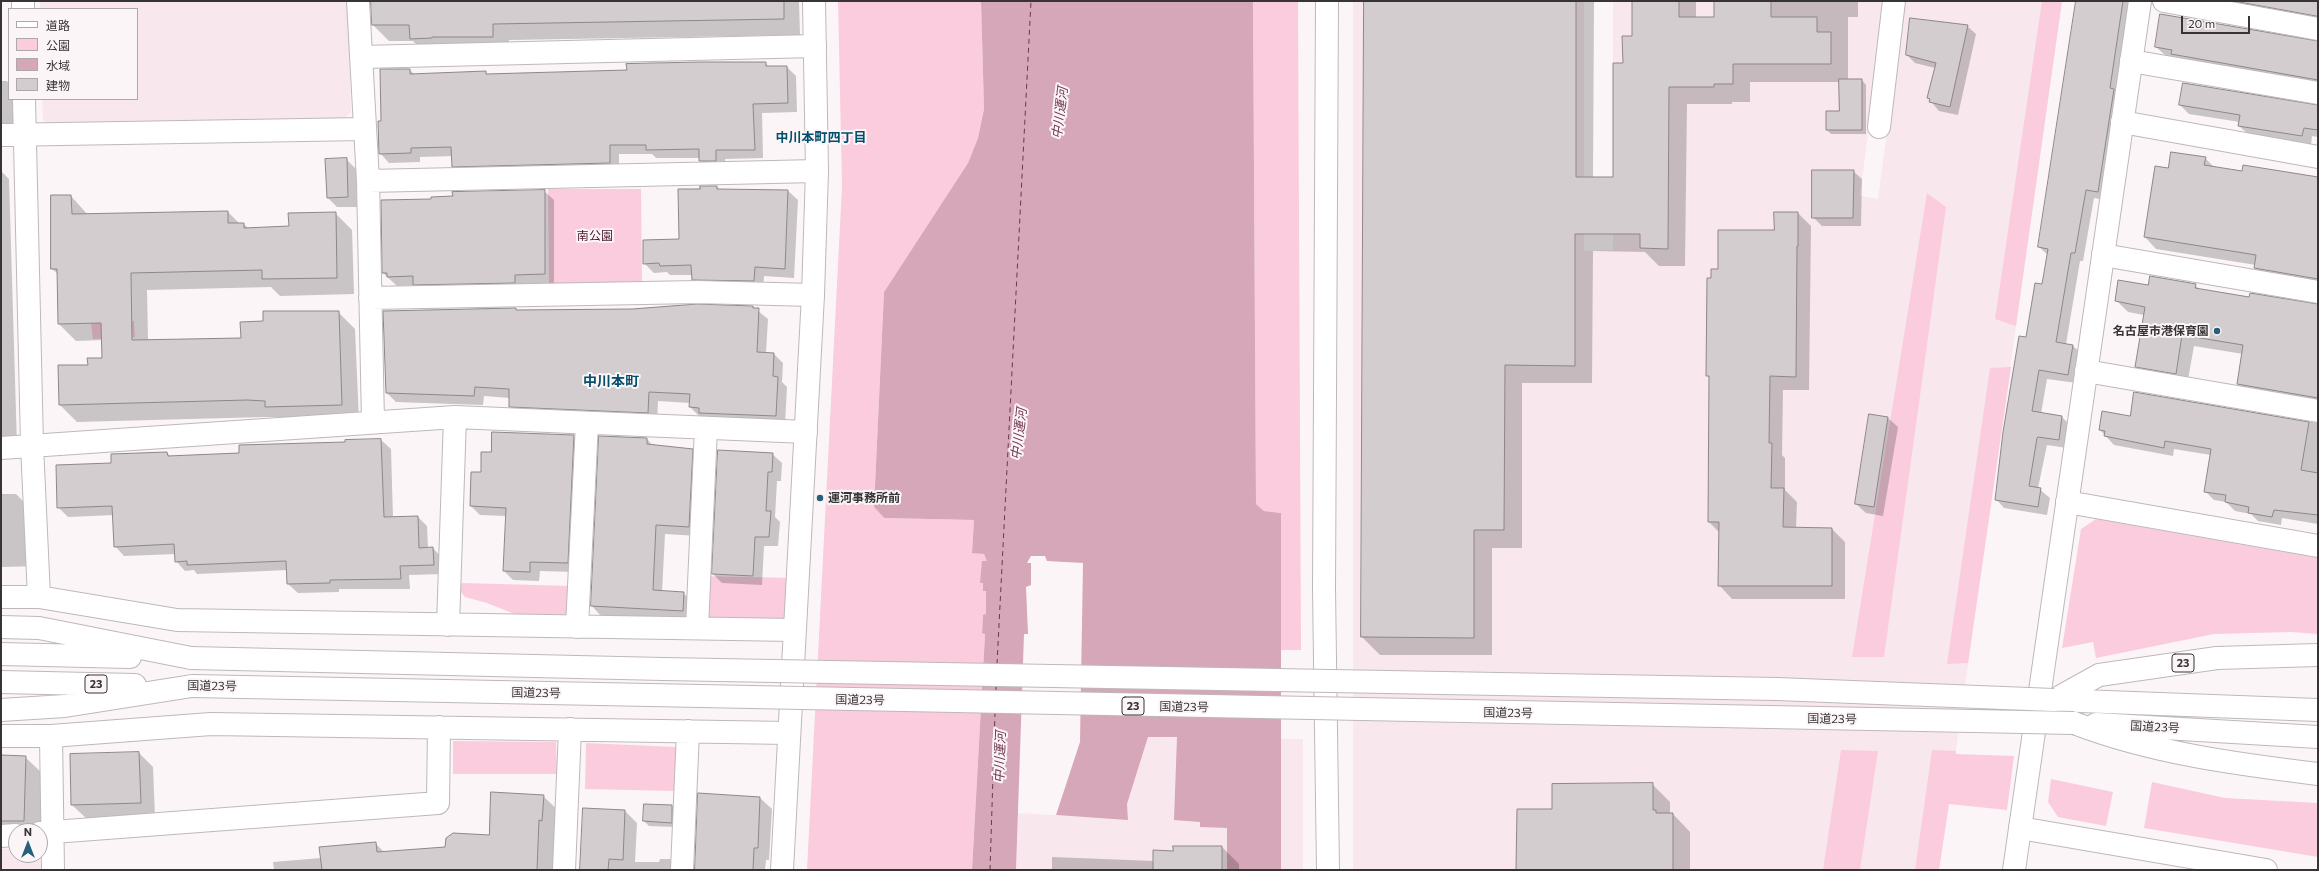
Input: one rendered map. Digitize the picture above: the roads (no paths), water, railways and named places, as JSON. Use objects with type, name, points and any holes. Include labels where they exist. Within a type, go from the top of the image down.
[{"type":"main road","points":[[358,1],[368,181],[373,422]]},
{"type":"main road","points":[[782,870],[813,295],[817,171],[814,1]]},
{"type":"main road","points":[[1327,1],[1324,589],[1328,870]]},
{"type":"main road","points":[[1879,127],[1894,1]]},
{"type":"main road","points":[[2014,870],[2140,1]]},
{"type":"main road","points":[[2164,1],[2318,28]]},
{"type":"main road","points":[[361,57],[815,46]]},
{"type":"main road","points":[[2131,61],[2318,93]]},
{"type":"main road","points":[[24,100],[32,446],[39,597]]},
{"type":"main road","points":[[2122,122],[2318,157]]},
{"type":"main road","points":[[1,135],[364,129]]},
{"type":"main road","points":[[368,181],[817,171]]},
{"type":"main road","points":[[2103,255],[2318,292]]},
{"type":"main road","points":[[370,298],[698,292],[813,295]]},
{"type":"main road","points":[[2086,371],[2318,411]]},
{"type":"main road","points":[[1,448],[455,417],[806,432]]},
{"type":"main road","points":[[448,625],[455,417]]},
{"type":"main road","points":[[577,626],[587,423]]},
{"type":"main road","points":[[697,628],[706,428]]},
{"type":"main road","points":[[2067,502],[2318,546]]},
{"type":"main road","points":[[1,597],[39,597],[176,620],[794,630]]},
{"type":"main road","points":[[1,627],[39,628],[191,658]]},
{"type":"main road","name":"国道23号","points":[[1,654],[655,669],[1770,689],[2318,710]]},
{"type":"main road","name":"23","points":[[2054,700],[2099,675],[2217,658],[2318,655]]},
{"type":"main road","name":"国道23号","points":[[1,682],[2074,723],[2318,737]]},
{"type":"main road","points":[[1,710],[65,706],[192,686]]},
{"type":"main road","name":"23","points":[[2074,723],[2114,739],[2182,754],[2318,774]]},
{"type":"main road","points":[[1,736],[51,736],[210,724],[789,733]]},
{"type":"main road","points":[[48,833],[438,803],[439,727]]},
{"type":"main road","points":[[564,870],[570,729]]},
{"type":"main road","points":[[682,870],[688,731]]},
{"type":"main road","points":[[47,823],[51,736]]},
{"type":"main road","points":[[2020,828],[2266,870]]},
{"type":"main road","points":[[48,844],[53,870]]},
{"type":"water","name":"中川運河","points":[[981,1],[1253,1],[1256,504],[1264,511],[1281,513],[1281,870],[1227,870],[1227,828],[1200,827],[1200,822],[1174,820],[1177,737],[1148,737],[1127,804],[1128,820],[1056,815],[1080,742],[1083,563],[1047,561],[1045,556],[1031,556],[1027,563],[1031,563],[1031,585],[1026,587],[1028,634],[1024,634],[1016,870],[972,870],[985,634],[982,633],[983,615],[986,614],[986,591],[983,591],[983,583],[980,583],[982,561],[987,561],[984,554],[972,553],[974,520],[884,518],[874,507],[884,292],[968,163],[978,138],[984,109]]},
{"type":"place","name":"名古屋市港保育園","points":[[2217,331]]},
{"type":"place","name":"運河事務所前","points":[[820,498]]},
{"type":"district","name":"中川本町四丁目","points":[[821,138]]},
{"type":"district","name":"中川本町","points":[[611,381]]},
{"type":"park label","name":"南公園","points":[[595,236]]}]
